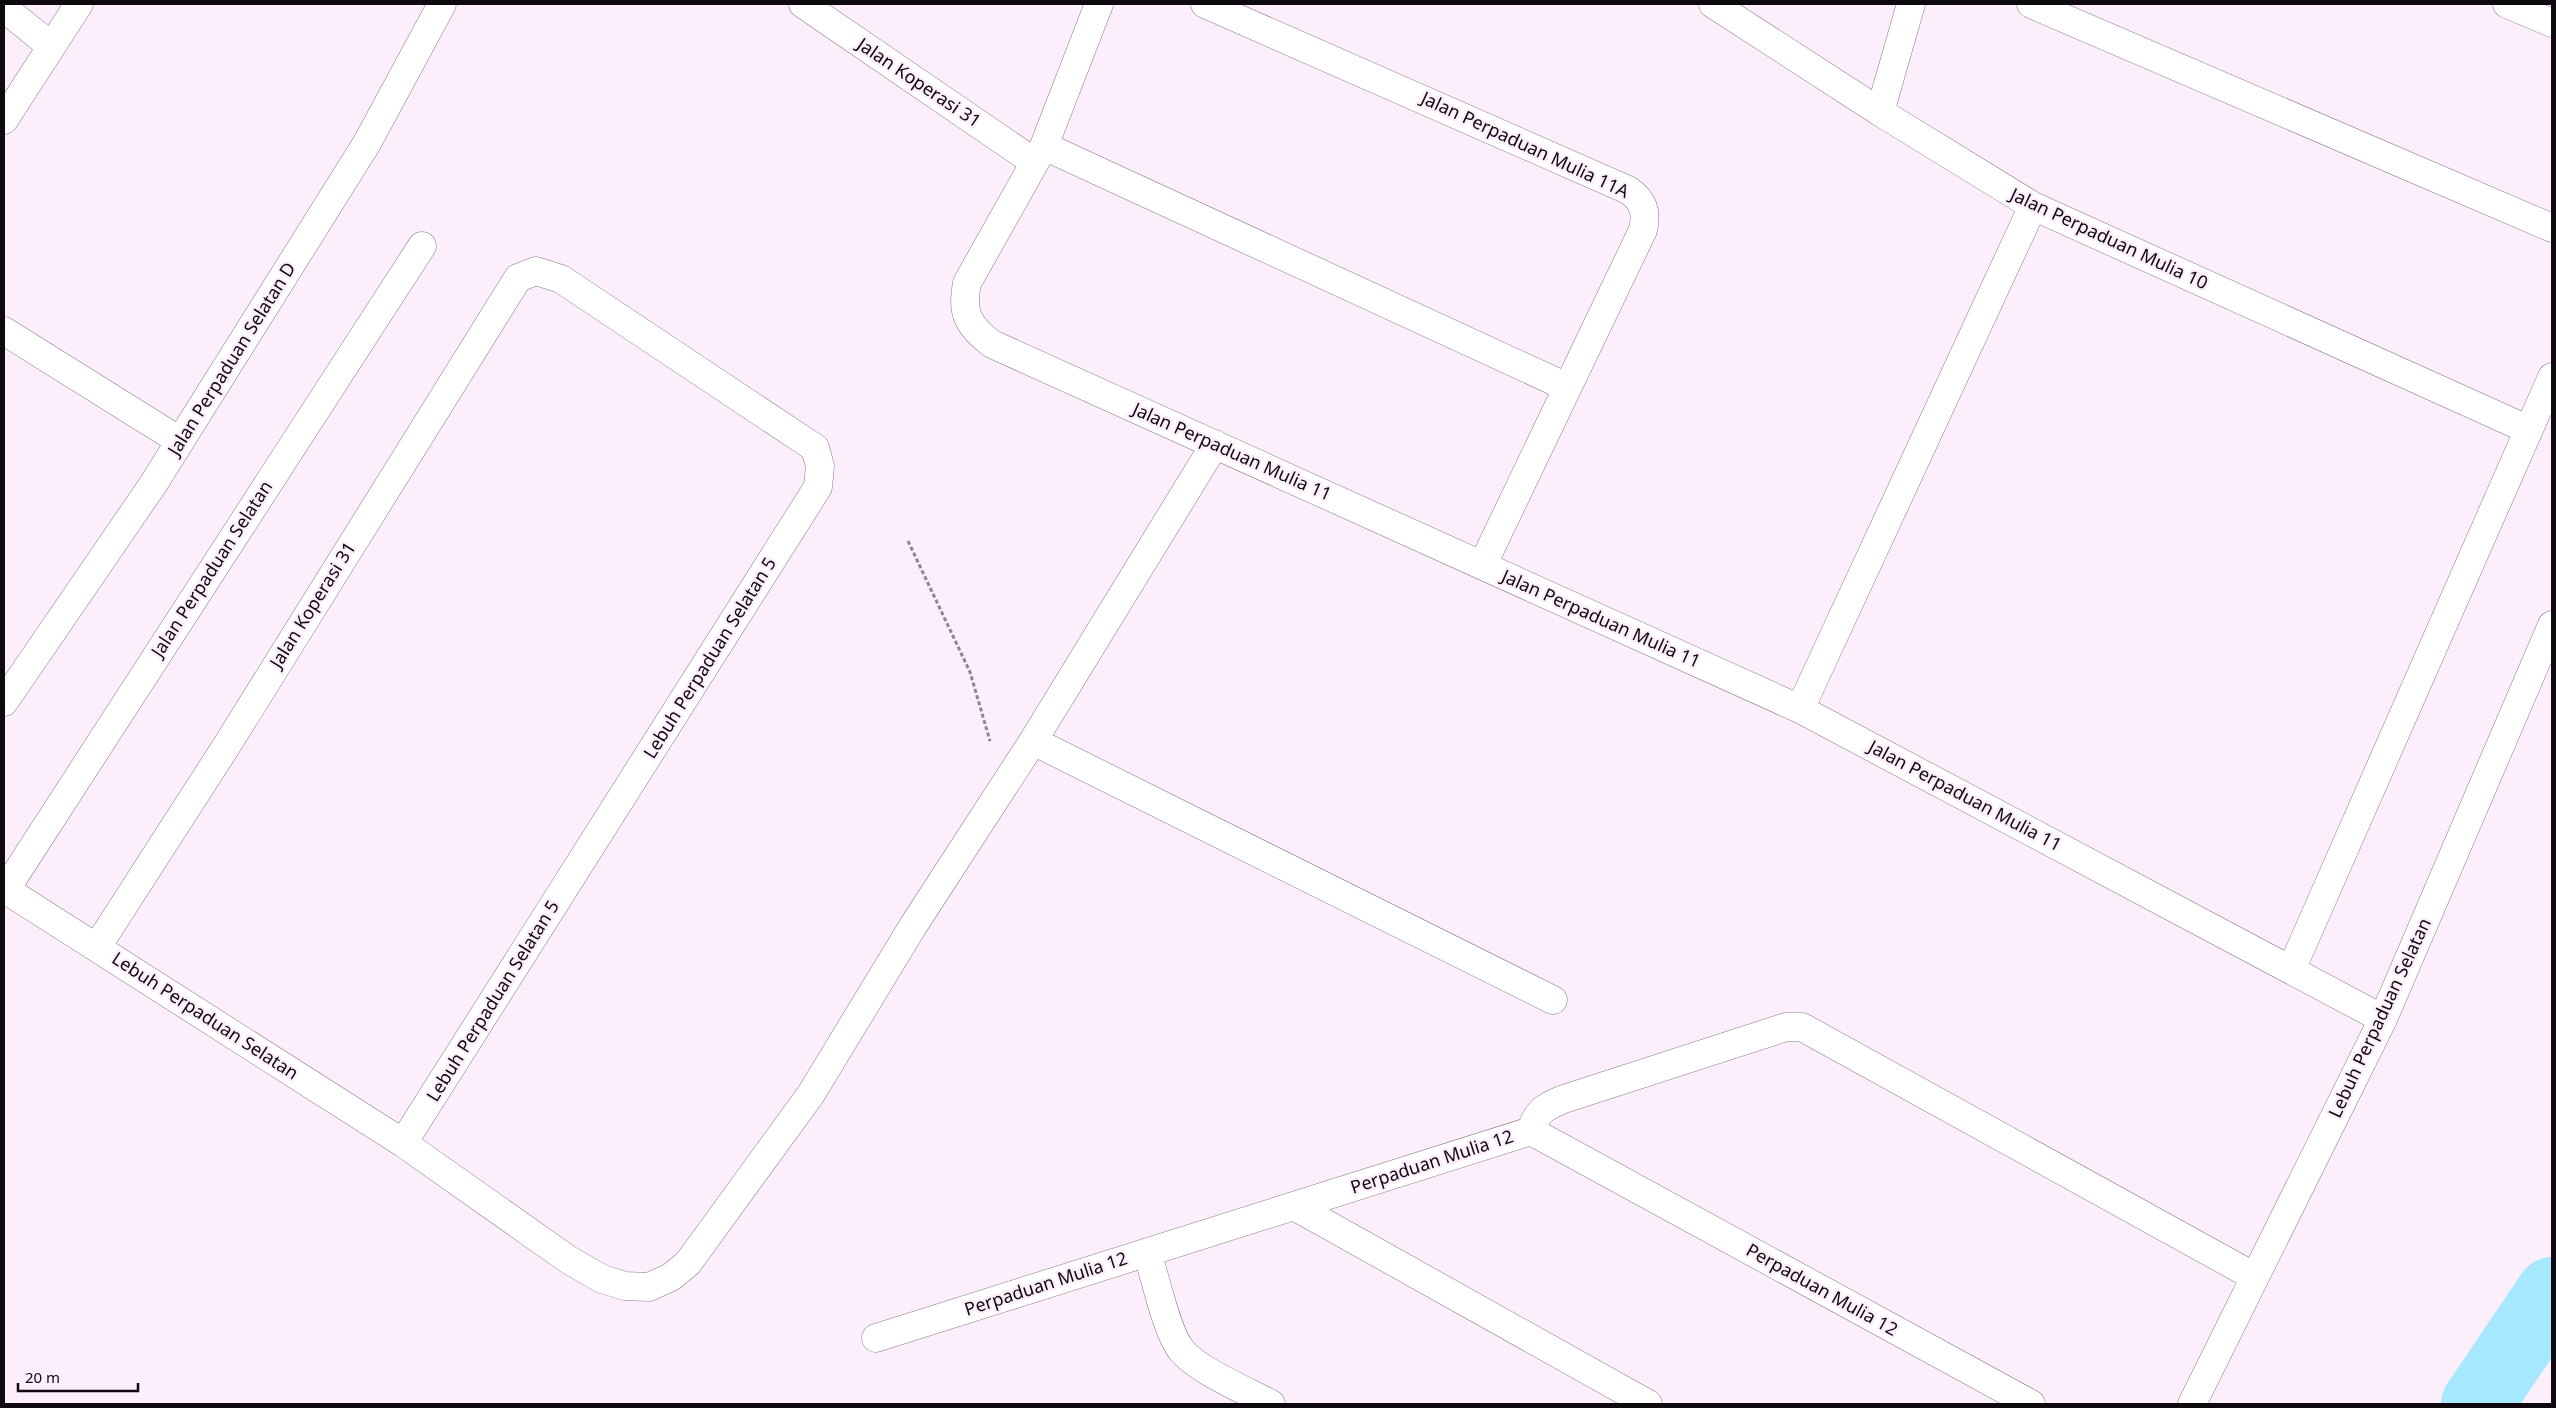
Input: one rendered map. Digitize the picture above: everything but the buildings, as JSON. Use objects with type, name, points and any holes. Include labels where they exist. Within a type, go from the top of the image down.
[{"type":"street","points":[[4,120],[79,4]]},
{"type":"street","name":"Jalan Perpaduan Selatan D","points":[[4,702],[180,441],[367,143],[442,4]]},
{"type":"street","name":"Jalan Koperasi 31","points":[[803,4],[1039,154],[1567,387]]},
{"type":"street","name":"Jalan Perpaduan Mulia 11","points":[[1099,4],[1039,154],[967,283],[964,301],[967,318],[977,334],[992,344],[1800,709],[2292,968],[2383,1018]]},
{"type":"street","name":"Jalan Perpaduan Mulia 11A","points":[[1205,4],[1540,149],[1638,197],[1644,207],[1645,219],[1643,230],[1482,564]]},
{"type":"street","name":"Jalan Perpaduan Mulia 10","points":[[1713,4],[1880,112],[2033,206],[2529,430]]},
{"type":"street","points":[[1880,112],[1911,4]]},
{"type":"street","points":[[2031,4],[2552,228]]},
{"type":"street","points":[[2507,4],[2552,23]]},
{"type":"street","points":[[4,8],[51,46]]},
{"type":"street","points":[[1800,709],[2033,206]]},
{"type":"street","name":"Jalan Perpaduan Selatan","points":[[5,891],[422,246]]},
{"type":"street","name":"Jalan Koperasi 31","points":[[97,947],[227,745],[505,297],[518,278],[536,271]]},
{"type":"street","name":"Lebuh Perpaduan Selatan 5","points":[[403,1143],[818,487],[820,466],[815,448],[561,279],[536,271]]},
{"type":"street","points":[[4,331],[180,441]]},
{"type":"street","points":[[2292,968],[2552,377]]},
{"type":"street","name":"Lebuh Perpaduan Selatan","points":[[5,891],[97,947],[403,1143],[569,1260],[602,1279],[625,1286],[649,1287],[671,1277],[688,1262],[709,1237],[811,1094],[913,926],[1003,788],[1215,444]]},
{"type":"street","name":"Lebuh Perpaduan Selatan","points":[[2192,1404],[2383,1018],[2552,625]]},
{"type":"street","points":[[1032,741],[1552,1000]]},
{"type":"street","points":[[1531,1131],[1536,1116],[1546,1107],[1564,1098],[1786,1027],[1802,1027],[2255,1277]]},
{"type":"street","name":"Perpaduan Mulia 12","points":[[876,1338],[1531,1131],[2031,1404]]},
{"type":"street","points":[[1294,1206],[1648,1404]]},
{"type":"street","points":[[1147,1252],[1173,1335],[1181,1350],[1195,1362],[1272,1404]]},
{"type":"path","points":[[908,541],[970,672],[1003,788]]},
{"type":"waterway","points":[[2477,1404],[2552,1293]]}]
